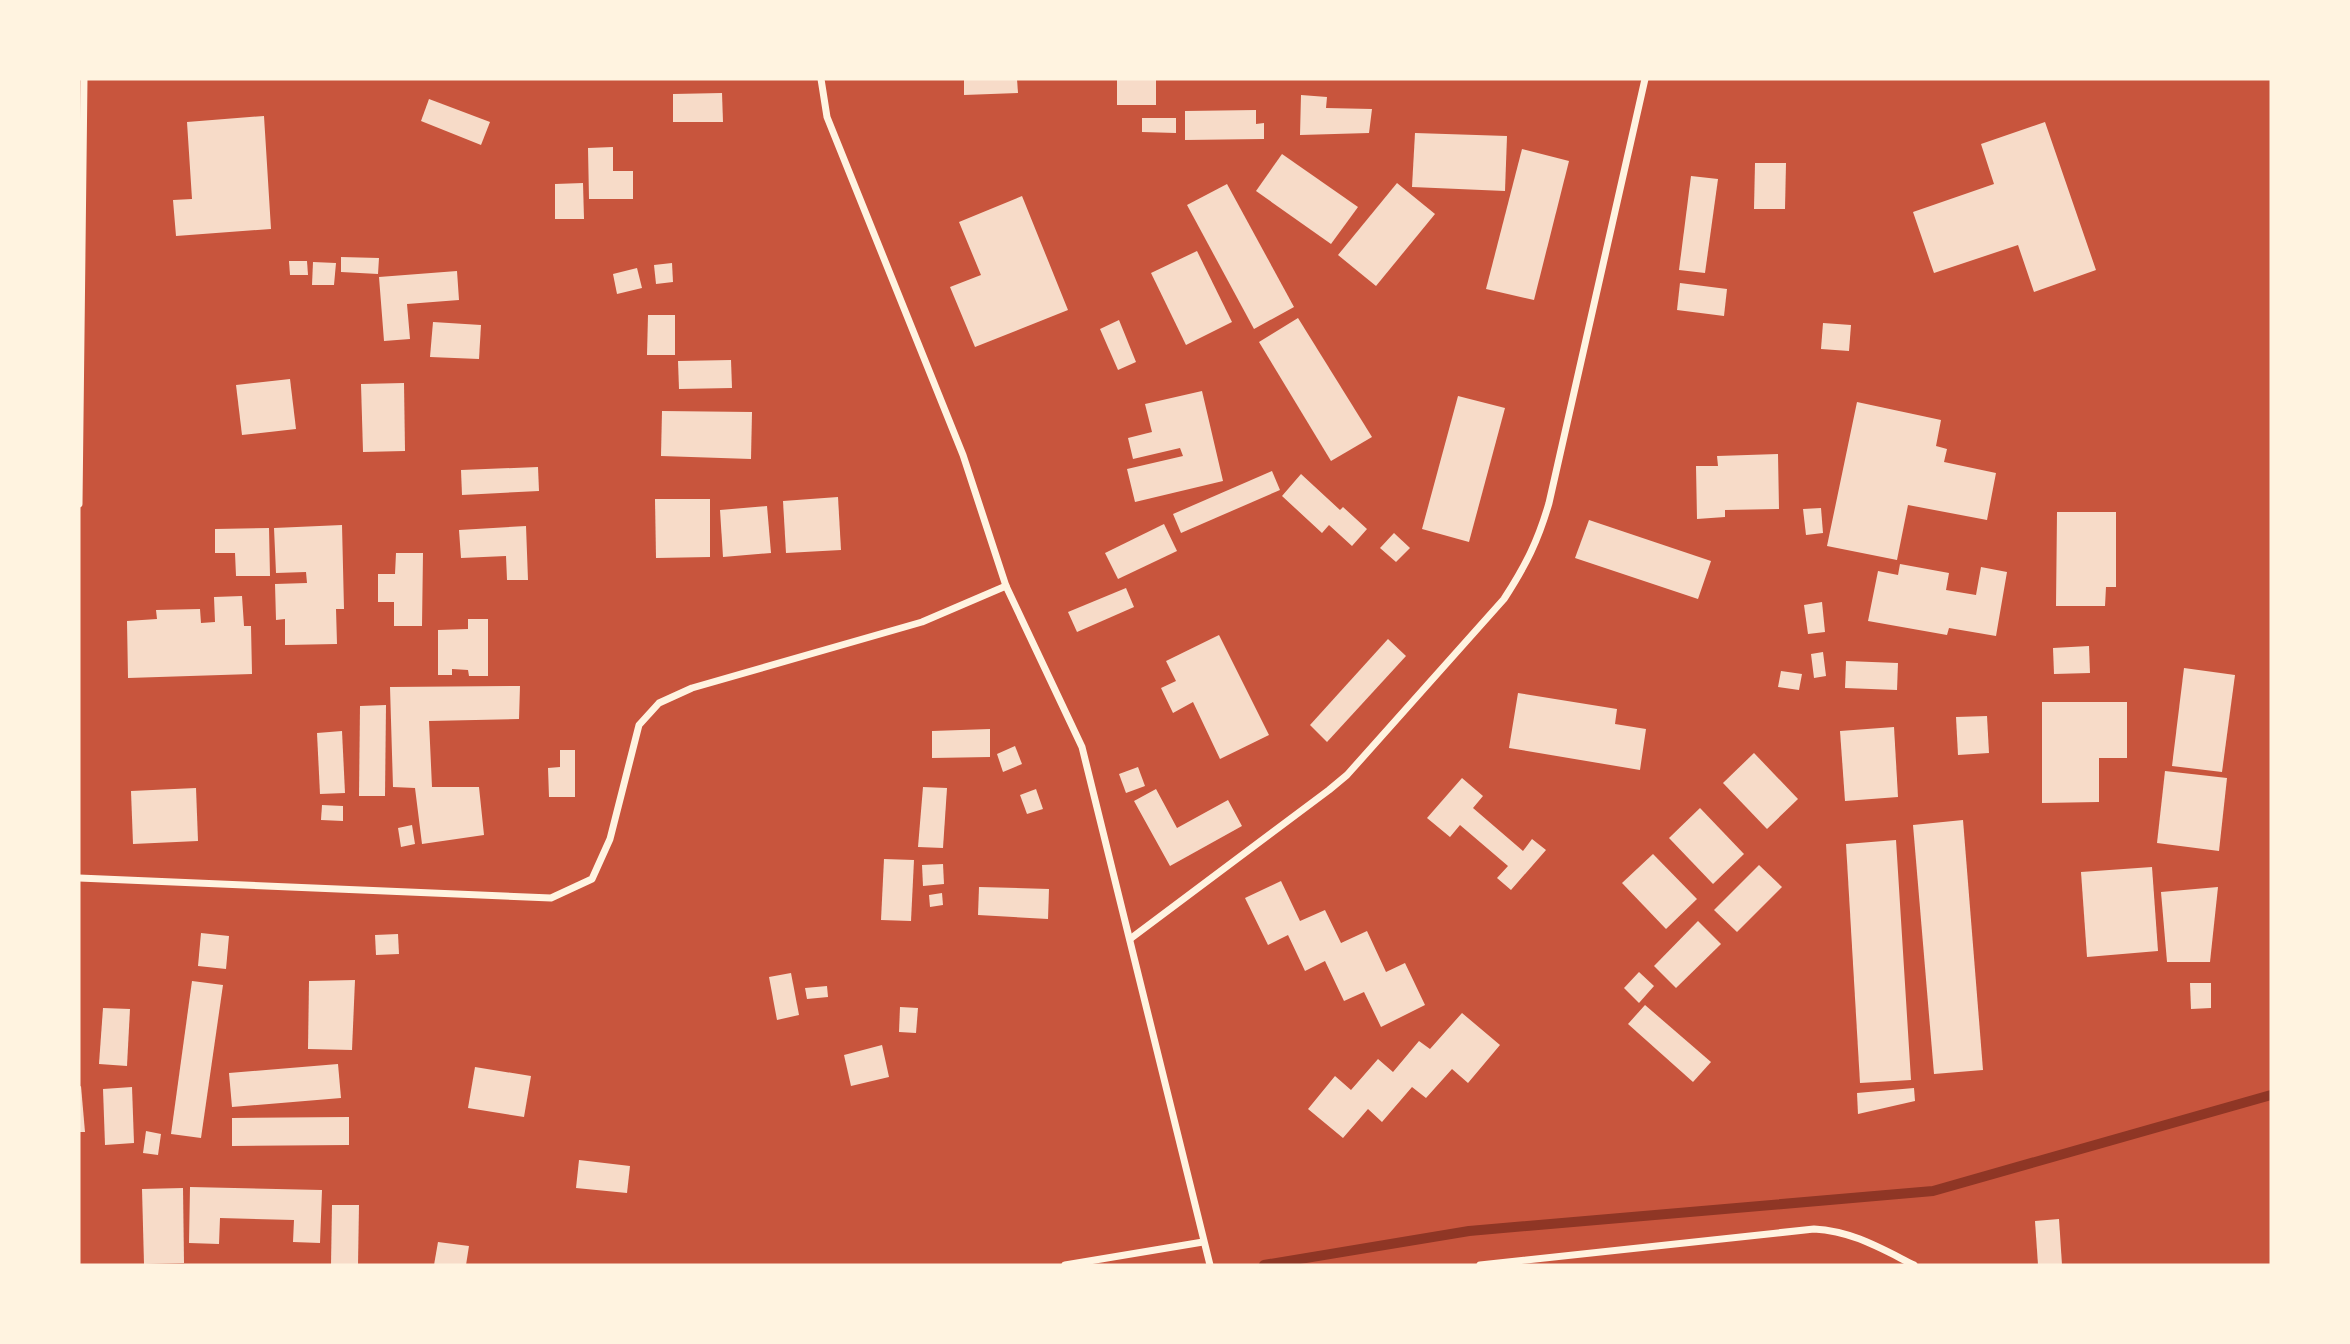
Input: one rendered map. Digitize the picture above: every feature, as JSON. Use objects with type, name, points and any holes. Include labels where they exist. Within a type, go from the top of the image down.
[{"type":"street","points":[[79,504],[84,79]]},
{"type":"street","points":[[821,79],[827,117],[963,455],[1006,586],[1082,747],[1210,1265]]},
{"type":"street","points":[[1130,939],[1347,775],[1504,599],[1525,568],[1538,539],[1549,502],[1645,79]]},
{"type":"street","points":[[79,878],[551,898],[592,879],[610,839],[639,725],[659,703],[692,688],[922,622],[1006,586]]},
{"type":"street","points":[[1480,1265],[1814,1229],[1854,1235],[1914,1265]]},
{"type":"street","points":[[1065,1265],[1203,1242]]},
{"type":"building","points":[[964,79],[1017,79],[1018,93],[964,95]]},
{"type":"building","points":[[1117,79],[1156,80],[1156,105],[1117,105]]},
{"type":"building","points":[[722,93],[723,122],[673,122],[673,94]]},
{"type":"building","points":[[1301,95],[1327,97],[1326,108],[1372,109],[1369,133],[1300,135]]},
{"type":"building","points":[[429,99],[490,122],[481,145],[421,121]]},
{"type":"building","points":[[1256,110],[1256,124],[1264,123],[1264,139],[1185,140],[1185,111]]},
{"type":"building","points":[[264,116],[271,229],[176,236],[173,200],[192,199],[187,122]]},
{"type":"building","points":[[1142,118],[1176,118],[1176,133],[1142,132]]},
{"type":"building","points":[[2045,122],[2096,270],[2034,292],[2018,245],[1934,273],[1913,212],[1994,184],[1981,144]]},
{"type":"building","points":[[1415,133],[1507,136],[1505,191],[1412,187]]},
{"type":"building","points":[[613,147],[613,171],[633,171],[633,199],[589,199],[588,148]]},
{"type":"building","points":[[1522,149],[1569,161],[1534,300],[1486,289]]},
{"type":"building","points":[[1282,154],[1358,207],[1331,244],[1256,191]]},
{"type":"building","points":[[1755,163],[1786,163],[1785,209],[1754,209]]},
{"type":"building","points":[[1691,176],[1718,179],[1705,273],[1679,270]]},
{"type":"building","points":[[583,183],[584,219],[555,219],[555,184]]},
{"type":"building","points":[[1397,183],[1435,214],[1376,286],[1338,255]]},
{"type":"building","points":[[1227,184],[1294,307],[1254,329],[1187,205]]},
{"type":"building","points":[[1022,196],[1068,310],[975,347],[950,287],[981,275],[959,222]]},
{"type":"building","points":[[1197,251],[1232,322],[1186,345],[1151,273]]},
{"type":"building","points":[[341,257],[379,258],[378,274],[341,272]]},
{"type":"building","points":[[289,261],[307,261],[308,275],[290,275]]},
{"type":"building","points":[[313,262],[336,263],[334,285],[312,285]]},
{"type":"building","points":[[672,263],[673,282],[656,284],[654,265]]},
{"type":"building","points":[[637,268],[642,288],[617,294],[613,274]]},
{"type":"building","points":[[457,271],[459,300],[407,304],[410,339],[384,341],[379,277]]},
{"type":"building","points":[[1680,283],[1727,289],[1724,316],[1677,310]]},
{"type":"building","points":[[648,315],[675,315],[675,355],[647,355]]},
{"type":"building","points":[[1298,318],[1372,437],[1331,461],[1259,342]]},
{"type":"building","points":[[1119,320],[1136,362],[1118,370],[1100,329]]},
{"type":"building","points":[[433,322],[481,325],[479,359],[430,357]]},
{"type":"building","points":[[1823,323],[1851,325],[1849,351],[1821,349]]},
{"type":"building","points":[[731,360],[732,388],[679,389],[678,361]]},
{"type":"building","points":[[290,379],[296,429],[242,435],[236,385]]},
{"type":"building","points":[[404,383],[405,451],[363,452],[361,384]]},
{"type":"building","points":[[1202,391],[1223,481],[1135,502],[1127,469],[1183,456],[1180,448],[1133,459],[1128,438],[1152,432],[1145,404]]},
{"type":"building","points":[[1458,396],[1505,408],[1469,542],[1422,529]]},
{"type":"building","points":[[1857,402],[1941,420],[1936,446],[1947,449],[1944,462],[1996,473],[1987,520],[1908,505],[1897,560],[1827,546]]},
{"type":"building","points":[[662,411],[752,412],[751,459],[661,456]]},
{"type":"building","points":[[1778,454],[1779,509],[1725,510],[1725,517],[1697,519],[1696,466],[1718,466],[1717,456]]},
{"type":"building","points":[[538,467],[539,491],[462,495],[461,470]]},
{"type":"building","points":[[1272,471],[1280,490],[1181,533],[1173,514]]},
{"type":"building","points":[[1301,474],[1340,510],[1343,507],[1367,529],[1352,546],[1329,525],[1322,533],[1282,496]]},
{"type":"building","points":[[838,497],[841,550],[786,553],[783,501]]},
{"type":"building","points":[[655,499],[710,499],[710,557],[656,558]]},
{"type":"building","points":[[767,506],[771,553],[723,557],[720,510]]},
{"type":"building","points":[[1821,508],[1823,533],[1806,535],[1803,509]]},
{"type":"building","points":[[2057,512],[2116,512],[2116,587],[2106,587],[2105,606],[2056,606]]},
{"type":"building","points":[[1589,520],[1711,561],[1698,599],[1575,558]]},
{"type":"building","points":[[1164,524],[1177,551],[1118,579],[1105,553]]},
{"type":"building","points":[[342,525],[344,609],[336,609],[337,644],[285,645],[285,619],[276,620],[275,584],[307,583],[306,572],[276,573],[274,528]]},
{"type":"building","points":[[526,526],[528,580],[507,580],[506,556],[461,558],[459,530]]},
{"type":"building","points":[[269,528],[270,576],[236,576],[235,553],[215,553],[215,529]]},
{"type":"building","points":[[1394,533],[1410,548],[1396,562],[1380,548]]},
{"type":"building","points":[[396,553],[423,553],[422,626],[394,626],[394,602],[378,602],[378,574],[395,574]]},
{"type":"building","points":[[1900,564],[1949,573],[1946,590],[1976,595],[1981,567],[2007,572],[1996,636],[1949,628],[1947,635],[1868,621],[1878,571],[1898,575]]},
{"type":"building","points":[[1126,588],[1134,607],[1077,632],[1068,612]]},
{"type":"building","points":[[242,596],[244,626],[251,626],[252,674],[128,678],[127,621],[157,619],[156,610],[200,609],[201,623],[215,622],[214,597]]},
{"type":"building","points":[[1822,602],[1825,632],[1808,634],[1804,605]]},
{"type":"building","points":[[468,619],[488,619],[488,676],[469,676],[468,670],[452,669],[452,675],[438,675],[438,630],[468,629]]},
{"type":"building","points":[[1219,635],[1269,735],[1220,759],[1193,702],[1173,713],[1161,688],[1176,681],[1166,661]]},
{"type":"building","points":[[1388,639],[1406,656],[1327,742],[1310,725]]},
{"type":"building","points":[[2089,646],[2090,673],[2054,674],[2053,648]]},
{"type":"building","points":[[1823,652],[1826,676],[1814,678],[1811,654]]},
{"type":"building","points":[[1846,661],[1898,663],[1897,690],[1845,688]]},
{"type":"building","points":[[2184,668],[2235,675],[2222,772],[2172,766]]},
{"type":"building","points":[[1781,671],[1802,674],[1799,690],[1778,687]]},
{"type":"building","points":[[520,686],[519,719],[429,721],[432,787],[479,787],[484,835],[422,844],[415,788],[393,787],[390,687]]},
{"type":"building","points":[[1518,693],[1617,709],[1615,724],[1646,729],[1640,770],[1509,748]]},
{"type":"building","points":[[2042,702],[2127,702],[2127,758],[2099,758],[2099,802],[2042,803]]},
{"type":"building","points":[[386,705],[385,796],[359,796],[360,706]]},
{"type":"building","points":[[1987,716],[1989,753],[1958,755],[1956,717]]},
{"type":"building","points":[[1894,727],[1898,797],[1845,801],[1840,731]]},
{"type":"building","points":[[990,729],[990,757],[932,758],[932,731]]},
{"type":"building","points":[[342,731],[345,793],[320,794],[317,733]]},
{"type":"building","points":[[1015,746],[1022,764],[1003,772],[997,754]]},
{"type":"building","points":[[560,750],[575,750],[575,797],[549,797],[548,768],[560,767]]},
{"type":"building","points":[[1754,753],[1798,799],[1767,829],[1723,783]]},
{"type":"building","points":[[1138,767],[1145,786],[1126,793],[1119,774]]},
{"type":"building","points":[[2165,771],[2227,778],[2219,851],[2157,843]]},
{"type":"building","points":[[1462,778],[1483,796],[1473,808],[1523,851],[1532,839],[1546,850],[1511,890],[1497,878],[1508,866],[1460,825],[1450,837],[1427,818]]},
{"type":"building","points":[[923,787],[947,788],[943,848],[918,847]]},
{"type":"building","points":[[196,788],[198,841],[133,844],[131,791]]},
{"type":"building","points":[[1036,789],[1043,809],[1027,814],[1020,795]]},
{"type":"building","points":[[1156,789],[1177,828],[1228,800],[1242,826],[1170,866],[1134,801]]},
{"type":"building","points":[[322,805],[343,806],[343,821],[321,820]]},
{"type":"building","points":[[1700,808],[1744,854],[1713,884],[1669,838]]},
{"type":"building","points":[[1963,820],[1983,1070],[1934,1074],[1913,825]]},
{"type":"building","points":[[412,825],[415,844],[401,847],[398,828]]},
{"type":"building","points":[[1896,840],[1911,1080],[1860,1083],[1846,844]]},
{"type":"building","points":[[1653,854],[1697,899],[1666,929],[1622,883]]},
{"type":"building","points":[[884,859],[914,860],[911,921],[881,920]]},
{"type":"building","points":[[943,864],[944,884],[923,886],[922,865]]},
{"type":"building","points":[[1759,865],[1782,887],[1737,932],[1714,910]]},
{"type":"building","points":[[2152,867],[2158,951],[2087,957],[2081,872]]},
{"type":"building","points":[[1281,881],[1300,921],[1325,910],[1341,943],[1367,931],[1386,972],[1405,963],[1425,1005],[1381,1027],[1364,992],[1344,1001],[1325,961],[1305,971],[1288,935],[1268,945],[1245,898]]},
{"type":"building","points":[[979,887],[1049,889],[1048,919],[978,915]]},
{"type":"building","points":[[2218,887],[2210,962],[2167,962],[2161,892]]},
{"type":"building","points":[[942,893],[943,905],[930,907],[929,895]]},
{"type":"building","points":[[1698,921],[1721,944],[1676,988],[1654,966]]},
{"type":"building","points":[[201,933],[229,936],[226,969],[198,966]]},
{"type":"building","points":[[398,934],[399,954],[376,955],[375,935]]},
{"type":"building","points":[[1639,972],[1654,986],[1639,1003],[1624,988]]},
{"type":"building","points":[[791,973],[799,1015],[777,1020],[769,977]]},
{"type":"building","points":[[355,980],[352,1050],[308,1049],[309,981]]},
{"type":"building","points":[[192,981],[223,985],[201,1138],[171,1134]]},
{"type":"building","points":[[2190,983],[2211,983],[2211,1008],[2191,1009]]},
{"type":"building","points":[[827,986],[828,997],[807,999],[805,988]]},
{"type":"building","points":[[1645,1005],[1711,1062],[1693,1082],[1628,1024]]},
{"type":"building","points":[[900,1007],[918,1008],[916,1033],[899,1032]]},
{"type":"building","points":[[103,1008],[130,1009],[127,1066],[99,1064]]},
{"type":"building","points":[[1462,1013],[1500,1045],[1468,1083],[1452,1069],[1426,1098],[1412,1087],[1382,1122],[1368,1109],[1343,1138],[1308,1109],[1335,1076],[1351,1090],[1378,1059],[1393,1072],[1419,1041],[1430,1049]]},
{"type":"building","points":[[882,1045],[889,1077],[851,1086],[844,1055]]},
{"type":"building","points":[[338,1064],[341,1098],[232,1107],[229,1073]]},
{"type":"building","points":[[475,1067],[531,1076],[524,1117],[468,1108]]},
{"type":"building","points":[[81,1086],[85,1132],[79,1132]]},
{"type":"building","points":[[132,1087],[134,1143],[105,1145],[103,1089]]},
{"type":"building","points":[[1914,1088],[1915,1101],[1858,1114],[1857,1093]]},
{"type":"building","points":[[349,1117],[349,1145],[232,1146],[232,1118]]},
{"type":"building","points":[[146,1131],[161,1134],[158,1155],[143,1153]]},
{"type":"building","points":[[579,1160],[630,1166],[627,1193],[576,1188]]},
{"type":"building","points":[[190,1187],[322,1190],[320,1243],[293,1242],[294,1220],[220,1218],[219,1244],[189,1243]]},
{"type":"building","points":[[183,1188],[184,1263],[144,1264],[142,1189]]},
{"type":"building","points":[[332,1205],[359,1205],[358,1265],[331,1265]]},
{"type":"building","points":[[2059,1219],[2062,1265],[2038,1265],[2035,1221]]},
{"type":"building","points":[[438,1242],[469,1246],[466,1265],[434,1265]]},
{"type":"waterway","points":[[1264,1265],[1469,1231],[1933,1191],[2271,1095]]}]
